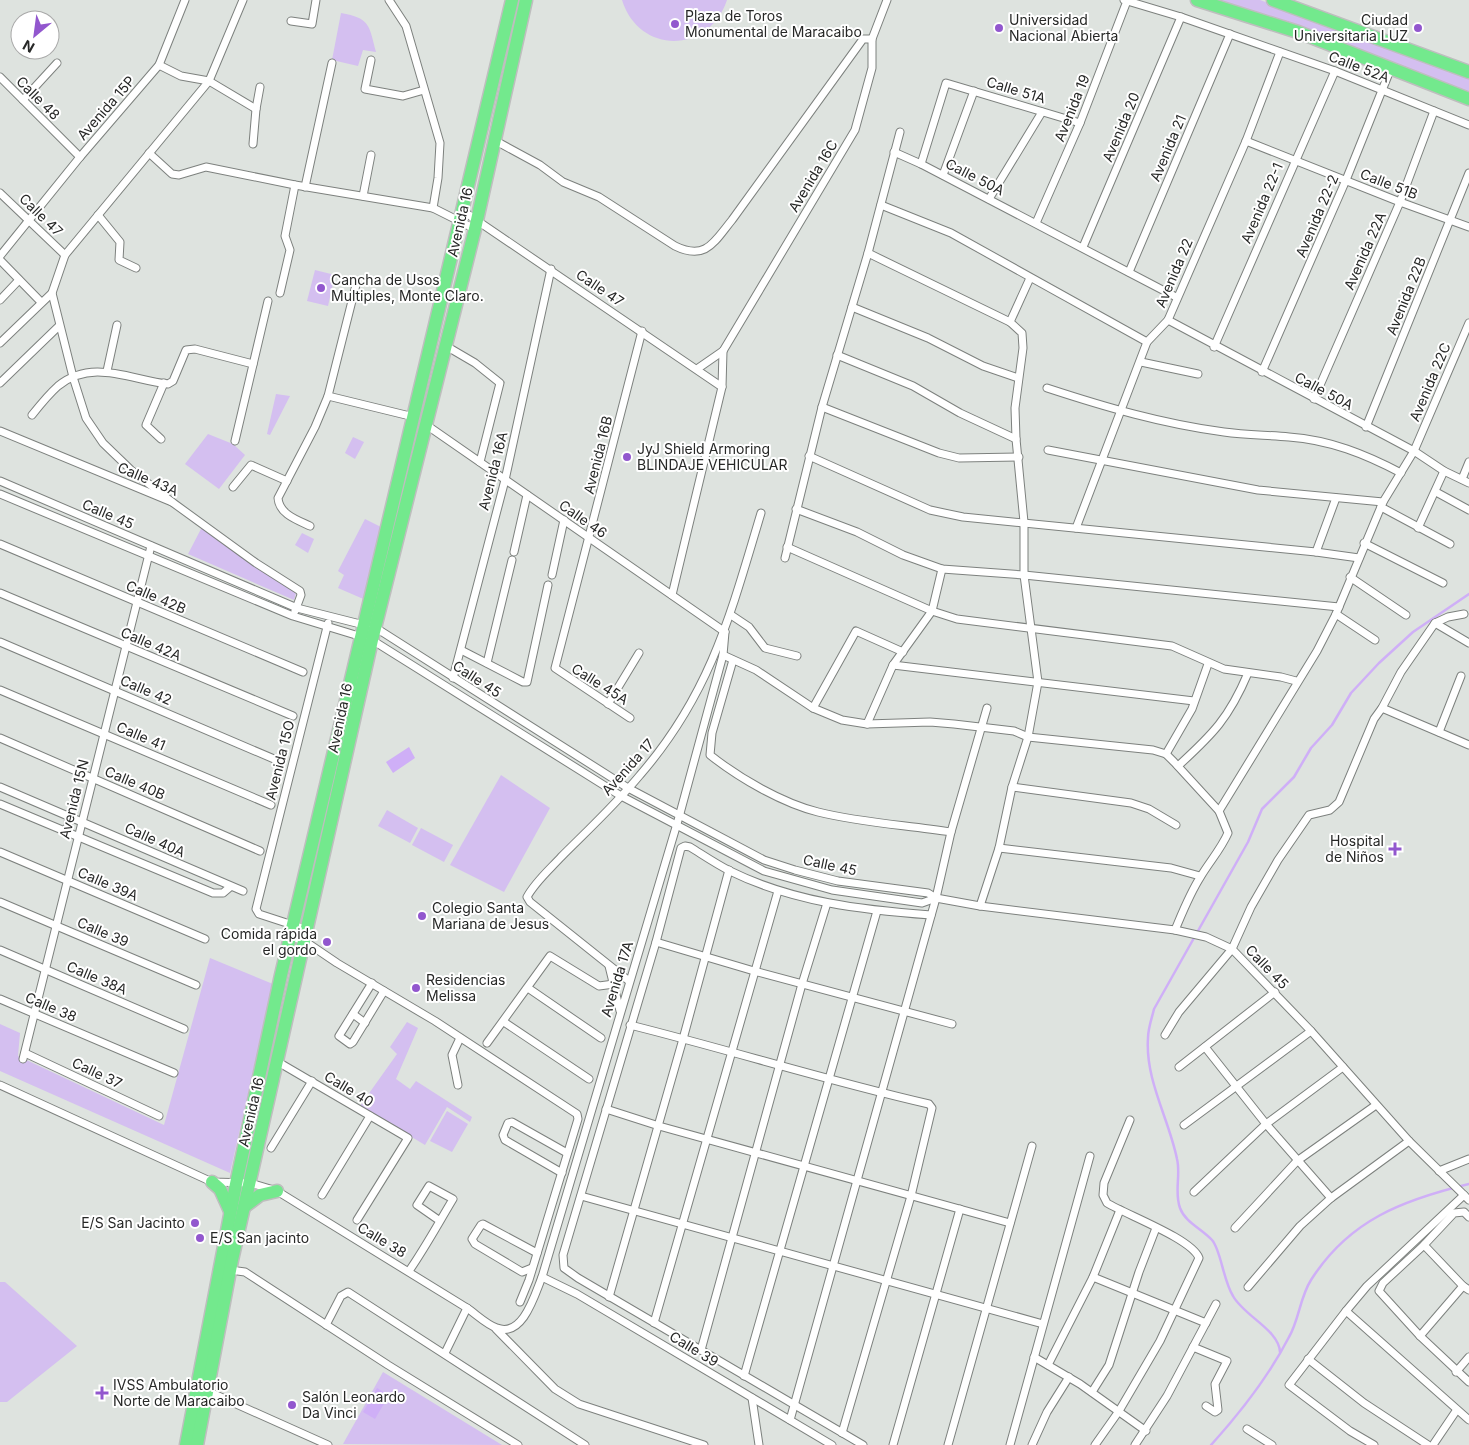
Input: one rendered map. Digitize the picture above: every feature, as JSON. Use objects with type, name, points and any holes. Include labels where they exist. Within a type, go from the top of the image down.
[{"type":"highway","name":"Avenida 16","points":[[186,1445],[203,1389],[307,936],[413,416],[512,0]]},
{"type":"highway","name":"Avenida 16","points":[[198,1445],[203,1389],[236,1184],[292,931],[368,632],[427,426],[476,224],[526,0]]},
{"type":"highway","points":[[1197,0],[1298,32],[1469,99]]},
{"type":"highway","points":[[1273,0],[1469,72]]},
{"type":"highway","points":[[212,1182],[220,1189],[231,1212]]},
{"type":"highway","points":[[244,1207],[260,1195],[277,1191]]},
{"type":"street","name":"Avenida 15P","points":[[0,256],[80,157],[160,65],[185,0]]},
{"type":"street","points":[[172,502],[131,470],[103,443],[86,418],[59,326],[52,293],[65,255],[209,81],[243,0]]},
{"type":"street","points":[[290,21],[312,24],[316,0]]},
{"type":"street","points":[[389,0],[406,26],[440,143],[438,178],[433,208]]},
{"type":"street","name":"Avenida 16C","points":[[723,351],[855,130],[872,68],[872,38],[887,0]]},
{"type":"street","name":"Calle 52A","points":[[1125,0],[1181,17],[1335,71],[1469,124]]},
{"type":"street","name":"Avenida 19","points":[[1036,223],[1080,123],[1125,0]]},
{"type":"street","name":"Avenida 20","points":[[1083,248],[1181,17]]},
{"type":"street","name":"Avenida 21","points":[[1129,272],[1230,34]]},
{"type":"street","points":[[494,140],[540,165],[563,182],[599,197],[675,246],[687,252],[700,252],[714,242],[732,220],[863,39],[872,38]]},
{"type":"street","name":"Avenida 22","points":[[1076,528],[1122,412],[1147,342],[1168,320],[1176,297],[1246,141],[1280,52]]},
{"type":"street","points":[[371,60],[365,90],[403,96],[424,90]]},
{"type":"street","points":[[305,187],[332,63]]},
{"type":"street","points":[[23,100],[58,64]]},
{"type":"street","points":[[160,65],[180,76],[209,81],[256,109]]},
{"type":"street","name":"Avenida 22-2","points":[[1262,372],[1346,180],[1391,68]]},
{"type":"street","name":"Avenida 22-1","points":[[1214,346],[1294,160],[1335,71]]},
{"type":"street","name":"Calle 48","points":[[0,77],[80,157]]},
{"type":"street","name":"Calle 51A","points":[[921,164],[944,84],[974,91],[1080,123]]},
{"type":"street","points":[[253,144],[260,87]]},
{"type":"street","points":[[943,175],[974,91]]},
{"type":"street","name":"Avenida 22A","points":[[1314,399],[1400,202],[1434,111]]},
{"type":"street","points":[[989,199],[1042,112]]},
{"type":"street","points":[[784,558],[822,407],[882,205],[900,132]]},
{"type":"street","name":"Calle 51B","points":[[1246,141],[1400,202],[1469,227]]},
{"type":"street","name":"Calle 50A","points":[[894,152],[943,175],[1176,297]]},
{"type":"street","points":[[149,153],[172,174],[180,175],[206,167],[305,187],[433,208],[476,224]]},
{"type":"street","points":[[363,196],[371,155]]},
{"type":"street","name":"Avenida 22B","points":[[1366,427],[1469,173]]},
{"type":"street","points":[[280,293],[290,250],[285,236],[295,185]]},
{"type":"street","name":"Calle 47","points":[[0,193],[65,255]]},
{"type":"street","points":[[882,205],[951,233],[1147,342]]},
{"type":"street","points":[[98,215],[120,242],[119,260],[136,268]]},
{"type":"street","name":"Calle 47","points":[[461,217],[552,269],[722,387]]},
{"type":"street","points":[[868,253],[1010,322],[1022,333],[1023,348],[1015,408],[1016,439],[1024,522],[1024,575],[1038,682],[1028,737],[1012,787],[998,848],[980,906]]},
{"type":"street","points":[[0,260],[41,302]]},
{"type":"street","name":"Avenida 16A","points":[[453,678],[505,480],[552,269]]},
{"type":"street","points":[[1010,322],[1030,278]]},
{"type":"street","points":[[0,300],[19,280]]},
{"type":"street","points":[[310,526],[288,515],[281,508],[278,498],[315,427],[328,396],[356,285]]},
{"type":"street","points":[[0,343],[52,293]]},
{"type":"street","points":[[235,441],[268,301]]},
{"type":"street","points":[[852,307],[928,338],[983,366],[1018,378]]},
{"type":"street","name":"Calle 50A","points":[[1168,320],[1262,372],[1414,451],[1469,483]]},
{"type":"street","name":"Avenida 22C","points":[[1220,811],[1269,732],[1296,682],[1317,651],[1337,610],[1382,504],[1414,451],[1469,323]]},
{"type":"street","points":[[107,371],[117,325]]},
{"type":"street","points":[[0,384],[59,326]]},
{"type":"street","name":"Avenida 16B","points":[[557,672],[556,665],[642,331]]},
{"type":"street","points":[[446,346],[475,363],[500,383],[480,462]]},
{"type":"street","points":[[32,415],[59,386],[73,377],[107,371],[164,383],[173,381],[186,350],[195,349],[253,364]]},
{"type":"street","points":[[697,369],[723,351]]},
{"type":"street","points":[[672,595],[722,387],[723,351]]},
{"type":"street","points":[[837,355],[913,386],[960,413],[1016,439]]},
{"type":"street","points":[[1141,362],[1198,374]]},
{"type":"street","points":[[161,439],[146,425],[164,383]]},
{"type":"street","points":[[1046,388],[1122,412],[1225,432],[1292,437],[1342,446],[1366,455],[1401,473]]},
{"type":"street","points":[[328,396],[413,416]]},
{"type":"street","points":[[822,407],[939,453],[959,458],[1019,457]]},
{"type":"street","name":"Calle 46","points":[[413,416],[725,632]]},
{"type":"street","name":"Calle 43A","points":[[0,431],[172,502],[301,593],[297,608]]},
{"type":"street","points":[[1048,450],[1258,490],[1382,504],[1418,528],[1450,544]]},
{"type":"street","points":[[809,456],[930,510],[964,517],[1316,552],[1359,558]]},
{"type":"street","points":[[1462,479],[1469,462]]},
{"type":"street","points":[[233,487],[251,466],[287,481]]},
{"type":"street","points":[[1418,528],[1436,492],[1444,470]]},
{"type":"street","name":"Calle 45","points":[[0,481],[297,608],[329,617],[368,632],[453,678],[628,788],[764,860],[838,881],[928,893],[936,898],[980,906],[1175,930],[1206,937],[1232,949],[1311,1031],[1409,1141],[1466,1198]]},
{"type":"street","points":[[1436,492],[1469,510]]},
{"type":"street","name":"Calle 45","points":[[0,494],[293,616],[327,627],[368,632],[621,796],[676,827],[764,871],[812,886],[922,903],[936,898]]},
{"type":"street","points":[[514,552],[527,495]]},
{"type":"street","points":[[1316,552],[1336,498]]},
{"type":"street","points":[[796,509],[857,532],[903,555],[942,569],[1024,575],[1337,610],[1375,640]]},
{"type":"street","points":[[725,632],[761,513]]},
{"type":"street","points":[[552,575],[564,520]]},
{"type":"street","name":"Calle 42B","points":[[0,544],[303,672]]},
{"type":"street","points":[[1364,544],[1443,583]]},
{"type":"street","name":"Avenida 15N","points":[[24,1056],[66,880],[103,734],[116,691],[151,546]]},
{"type":"street","points":[[787,547],[932,611],[957,619],[1172,646],[1208,664],[1248,673],[1281,677],[1296,682]]},
{"type":"street","points":[[487,663],[512,560]]},
{"type":"street","points":[[867,724],[893,665],[932,611],[942,569]]},
{"type":"street","points":[[1350,578],[1406,614]]},
{"type":"street","points":[[461,650],[523,682],[527,682],[548,585]]},
{"type":"street","name":"Calle 42A","points":[[0,593],[293,716]]},
{"type":"street","points":[[293,616],[297,608]]},
{"type":"street","points":[[1165,1035],[1179,1012],[1232,949],[1251,907],[1278,860],[1309,815],[1333,809],[1339,802],[1374,719],[1401,672],[1436,623],[1448,617],[1464,614]]},
{"type":"street","points":[[731,615],[749,627],[765,648],[797,656]]},
{"type":"street","name":"Avenida 15O","points":[[292,931],[259,914],[256,909],[329,617]]},
{"type":"street","points":[[1436,623],[1469,642]]},
{"type":"street","points":[[813,708],[856,631],[903,652]]},
{"type":"street","name":"Avenida 17A","points":[[496,1328],[502,1329],[515,1326],[530,1306],[542,1277],[629,981],[680,816],[723,655],[725,632]]},
{"type":"street","name":"Avenida 17","points":[[609,966],[530,902],[528,895],[621,796],[664,745],[686,713],[704,681],[725,632]]},
{"type":"street","name":"Calle 42","points":[[0,642],[281,762]]},
{"type":"street","points":[[608,704],[639,653]]},
{"type":"street","points":[[723,655],[756,670],[813,708],[842,720],[867,724],[930,722],[982,729],[1007,730],[1028,737],[1152,750],[1166,754],[1220,811],[1228,833],[1220,849],[1200,876],[1175,930]]},
{"type":"street","points":[[733,660],[709,746],[710,755],[716,760],[748,781],[816,812],[846,818],[951,832]]},
{"type":"street","points":[[1166,754],[1192,709],[1208,664]]},
{"type":"street","points":[[893,665],[1194,701]]},
{"type":"street","name":"Calle 45A","points":[[557,672],[630,718]]},
{"type":"street","points":[[1178,766],[1216,731],[1230,712],[1248,673]]},
{"type":"street","points":[[1439,732],[1461,676]]},
{"type":"street","name":"Calle 41","points":[[0,690],[271,805]]},
{"type":"street","points":[[790,1420],[936,898],[951,832],[987,708]]},
{"type":"street","points":[[1382,708],[1469,745]]},
{"type":"street","name":"Calle 40B","points":[[0,738],[260,851]]},
{"type":"street","name":"Calle 40A","points":[[0,787],[244,892]]},
{"type":"street","points":[[1012,787],[1131,803],[1149,810],[1176,825]]},
{"type":"street","points":[[0,804],[67,832],[69,816]]},
{"type":"street","name":"Calle 40A","points":[[67,832],[213,893],[223,893],[230,887]]},
{"type":"street","points":[[863,1445],[609,1297],[564,1268],[563,1255],[656,942],[681,848],[685,846],[690,847],[729,870],[778,891],[827,903],[877,911],[931,915]]},
{"type":"street","points":[[998,848],[1171,868],[1200,876]]},
{"type":"street","name":"Calle 39A","points":[[0,852],[205,939]]},
{"type":"street","points":[[156,868],[160,857]]},
{"type":"street","points":[[609,1297],[684,1038],[729,870]]},
{"type":"street","points":[[654,1323],[778,891]]},
{"type":"street","name":"Calle 39","points":[[0,902],[196,985]]},
{"type":"street","points":[[701,1350],[802,984],[827,903]]},
{"type":"street","points":[[744,1376],[877,911]]},
{"type":"street","points":[[292,931],[307,936],[372,984],[435,1021],[577,1114],[562,1173],[533,1268],[520,1302]]},
{"type":"street","points":[[292,931],[307,936]]},
{"type":"street","points":[[656,942],[754,971],[952,1024]]},
{"type":"street","name":"Calle 38A","points":[[0,950],[184,1030]]},
{"type":"street","points":[[487,1042],[504,1022],[550,956],[599,986],[614,984]]},
{"type":"street","points":[[609,966],[629,981]]},
{"type":"street","points":[[609,966],[620,1012]]},
{"type":"street","points":[[372,984],[339,1038],[351,1044],[384,991]]},
{"type":"street","points":[[528,988],[601,1038]]},
{"type":"street","points":[[1179,1067],[1275,992]]},
{"type":"street","name":"Calle 38","points":[[0,999],[174,1073]]},
{"type":"street","points":[[353,1014],[365,1023]]},
{"type":"street","points":[[504,1022],[589,1079]]},
{"type":"street","points":[[630,1025],[684,1038],[828,1080],[929,1104],[932,1108],[911,1196],[842,1433]]},
{"type":"street","points":[[1184,1125],[1311,1031]]},
{"type":"street","points":[[458,1086],[452,1055],[460,1038]]},
{"type":"street","points":[[1205,1047],[1266,1124],[1331,1198]]},
{"type":"street","name":"Calle 37","points":[[24,1056],[159,1116]]},
{"type":"street","name":"Calle 40","points":[[278,1062],[408,1138],[357,1220]]},
{"type":"street","points":[[1194,1192],[1266,1124],[1343,1067]]},
{"type":"street","points":[[271,1148],[312,1081]]},
{"type":"street","points":[[0,1085],[212,1182],[250,1183]]},
{"type":"street","points":[[1235,1228],[1297,1161],[1376,1104]]},
{"type":"street","points":[[606,1109],[659,1126],[1010,1223]]},
{"type":"street","points":[[322,1195],[370,1116]]},
{"type":"street","points":[[1095,1445],[1119,1410],[1160,1341],[1174,1310],[1198,1266],[1199,1256],[1180,1240],[1107,1203],[1103,1195],[1104,1183],[1130,1120]]},
{"type":"street","points":[[562,1173],[505,1140],[502,1136],[508,1124],[512,1122],[568,1153]]},
{"type":"street","points":[[1248,1287],[1300,1226],[1331,1198],[1409,1141]]},
{"type":"street","points":[[948,1445],[1032,1146]]},
{"type":"street","points":[[1010,1445],[1090,1156]]},
{"type":"street","points":[[1439,1171],[1469,1159]]},
{"type":"street","name":"Calle 38","points":[[250,1183],[277,1191],[467,1308],[496,1328],[555,1389],[579,1404],[704,1445]]},
{"type":"street","points":[[409,1271],[440,1221],[452,1199],[429,1186],[416,1205],[440,1221]]},
{"type":"street","points":[[581,1196],[1043,1324]]},
{"type":"street","points":[[1374,1445],[1350,1431],[1289,1385],[1367,1286],[1466,1198]]},
{"type":"street","points":[[893,1445],[960,1209]]},
{"type":"street","points":[[1048,1365],[1093,1277],[1120,1210]]},
{"type":"street","points":[[1469,1217],[1464,1212],[1454,1213],[1424,1245],[1383,1283],[1380,1291],[1420,1336],[1456,1372],[1469,1382]]},
{"type":"street","points":[[533,1268],[522,1272],[474,1244],[472,1239],[481,1225],[484,1224],[537,1254]]},
{"type":"street","points":[[1092,1392],[1109,1366],[1156,1228]]},
{"type":"street","points":[[1420,1336],[1466,1288],[1424,1245]]},
{"type":"street","points":[[230,1270],[245,1272],[518,1445]]},
{"type":"street","name":"Calle 39","points":[[542,1277],[577,1294],[832,1445]]},
{"type":"street","points":[[1093,1277],[1206,1323]]},
{"type":"street","points":[[326,1325],[341,1296],[348,1292],[585,1445]]},
{"type":"street","points":[[1135,1445],[1146,1431],[1216,1304]]},
{"type":"street","points":[[445,1353],[467,1308]]},
{"type":"street","points":[[1346,1311],[1456,1411],[1469,1420]]},
{"type":"street","points":[[1193,1347],[1227,1362],[1215,1384],[1218,1410],[1214,1412],[1206,1406]]},
{"type":"street","points":[[1456,1372],[1469,1357]]},
{"type":"street","points":[[1034,1358],[1069,1377],[1119,1410],[1146,1431]]},
{"type":"street","points":[[1308,1359],[1364,1403],[1428,1445]]},
{"type":"street","points":[[1032,1445],[1047,1412],[1069,1377]]},
{"type":"street","points":[[203,1389],[328,1445]]},
{"type":"street","points":[[752,1398],[759,1445]]},
{"type":"street","points":[[1432,1445],[1456,1411]]},
{"type":"street","points":[[1248,1430],[1272,1445]]},
{"type":"shaded area","name":"Plaza de Toros Monumental de Maracaibo","points":[[622,0],[727,0],[718,18],[705,31],[690,38],[674,41],[658,38],[643,31],[631,18]]},
{"type":"shaded area","points":[[1206,0],[1260,0],[1469,78],[1469,96]]},
{"type":"shaded area","points":[[341,13],[363,20],[372,35],[376,52],[363,50],[358,66],[332,60]]},
{"type":"shaded area","name":"Cancha de Usos Multiples, Monte Claro.","points":[[315,270],[335,275],[328,306],[307,301]]},
{"type":"shaded area","points":[[276,394],[290,396],[270,435],[267,434]]},
{"type":"shaded area","points":[[208,434],[233,444],[245,455],[219,489],[185,464]]},
{"type":"shaded area","points":[[353,437],[364,442],[355,459],[345,453]]},
{"type":"shaded area","points":[[365,519],[385,529],[368,601],[338,588],[344,575],[338,571]]},
{"type":"shaded area","points":[[202,527],[255,567],[296,593],[294,600],[188,554]]},
{"type":"shaded area","points":[[302,533],[314,539],[308,553],[295,545]]},
{"type":"shaded area","points":[[409,747],[415,758],[393,773],[386,762]]},
{"type":"shaded area","points":[[501,775],[550,808],[504,892],[450,865]]},
{"type":"shaded area","points":[[387,810],[418,828],[410,843],[378,826]]},
{"type":"shaded area","points":[[421,828],[453,845],[444,862],[412,845]]},
{"type":"shaded area","points":[[210,958],[273,984],[230,1173],[0,1071],[0,1024],[20,1033],[18,1056],[164,1125]]},
{"type":"shaded area","points":[[407,1022],[418,1028],[396,1079],[410,1089],[416,1081],[472,1117],[470,1122],[447,1107],[425,1145],[360,1106],[397,1054],[390,1047]]},
{"type":"shaded area","points":[[447,1111],[468,1124],[452,1152],[430,1141]]},
{"type":"shaded area","points":[[0,1282],[5,1282],[77,1346],[7,1402],[0,1402]]},
{"type":"shaded area","points":[[383,1372],[502,1445],[343,1444]]},
{"type":"shaded area","points":[[377,1388],[389,1395],[375,1419],[363,1412]]},
{"type":"waterway","points":[[1280,1352],[1274,1337],[1233,1296],[1218,1251],[1212,1240],[1190,1221],[1180,1208],[1178,1202],[1177,1159],[1150,1069],[1148,1054],[1150,1023],[1154,1009],[1248,842],[1262,809],[1294,777],[1311,748],[1332,725],[1351,693],[1379,663],[1413,632],[1469,594]]},
{"type":"waterway","points":[[1211,1445],[1233,1420],[1263,1380],[1281,1352],[1292,1330],[1304,1294],[1311,1280],[1326,1259],[1342,1242],[1360,1227],[1400,1206],[1422,1197],[1469,1184]]},
{"type":"place","name":"Plaza de Toros Monumental de Maracaibo","points":[[675,24]]},
{"type":"place","name":"Universidad Nacional Abierta","points":[[999,28]]},
{"type":"place","name":"Ciudad Universitaria LUZ","points":[[1418,28]]},
{"type":"place","name":"Cancha de Usos Multiples, Monte Claro.","points":[[321,288]]},
{"type":"place","name":"JyJ Shield Armoring BLINDAJE VEHICULAR","points":[[627,457]]},
{"type":"place","name":"Hospital de Niños","points":[[1395,849]]},
{"type":"place","name":"Colegio Santa Mariana de Jesus","points":[[422,916]]},
{"type":"place","name":"Comida rápida el gordo","points":[[327,942]]},
{"type":"place","name":"Residencias Melissa","points":[[416,988]]},
{"type":"place","name":"E/S San Jacinto","points":[[195,1223]]},
{"type":"place","name":"E/S San jacinto","points":[[200,1238]]},
{"type":"place","name":"IVSS Ambulatorio Norte de Maracaibo","points":[[102,1393]]},
{"type":"place","name":"Salón Leonardo Da Vinci","points":[[292,1405]]}]
